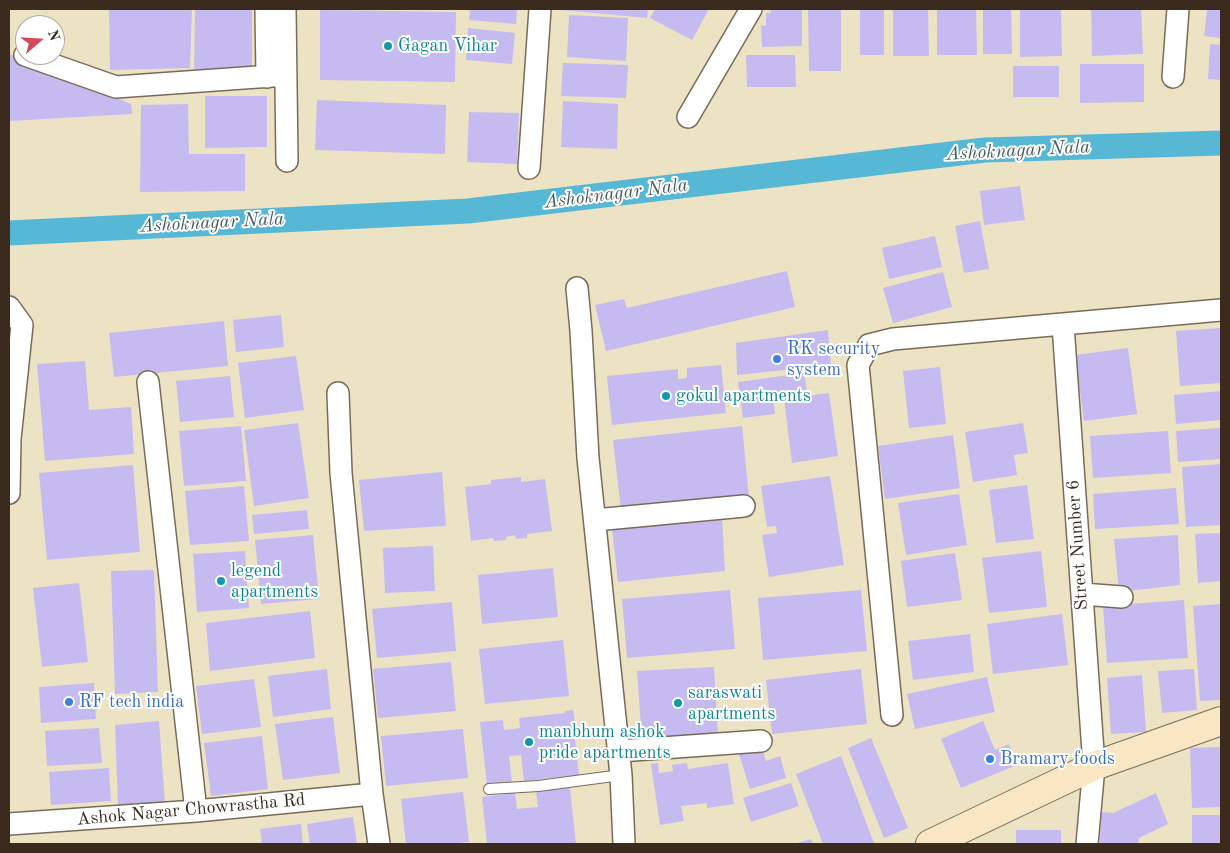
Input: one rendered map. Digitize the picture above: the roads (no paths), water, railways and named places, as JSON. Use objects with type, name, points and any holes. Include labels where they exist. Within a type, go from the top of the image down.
[{"type":"main road","points":[[930,844],[1094,766],[1221,721]]},
{"type":"street","points":[[266,9],[287,161]]},
{"type":"street","points":[[276,76],[285,9]]},
{"type":"street","points":[[529,168],[540,9]]},
{"type":"street","points":[[688,117],[751,9]]},
{"type":"street","points":[[1173,77],[1178,9]]},
{"type":"street","points":[[53,65],[116,87],[276,76]]},
{"type":"street","points":[[577,288],[588,458],[619,751],[624,844]]},
{"type":"street","points":[[9,306],[15,323],[9,493]]},
{"type":"street","points":[[892,715],[858,365],[869,345],[893,338],[1063,325],[1221,310]]},
{"type":"street","name":"Street Number 6","points":[[1063,325],[1094,766],[1087,844]]},
{"type":"street","points":[[148,382],[196,811]]},
{"type":"street","points":[[338,393],[342,473],[372,794],[379,844]]},
{"type":"street","points":[[595,520],[744,506]]},
{"type":"street","points":[[1082,594],[1122,596]]},
{"type":"street","points":[[619,751],[761,742]]},
{"type":"street","name":"Ashok Nagar Chowrastha Rd","points":[[9,824],[196,811],[372,794]]},
{"type":"lane","points":[[489,789],[538,786],[621,775]]},
{"type":"waterway","name":"Ashoknagar Nala","points":[[9,233],[468,211],[985,150],[1221,143]]},
{"type":"place","name":"Gagan Vihar","points":[[388,46]]},
{"type":"place","name":"RK security system","points":[[777,359]]},
{"type":"place","name":"gokul apartments","points":[[666,396]]},
{"type":"place","name":"legend apartments","points":[[221,581]]},
{"type":"place","name":"RF tech india","points":[[69,702]]},
{"type":"place","name":"saraswati apartments","points":[[678,703]]},
{"type":"place","name":"manbhum ashok pride apartments","points":[[529,742]]},
{"type":"place","name":"Bramary foods","points":[[990,759]]}]
